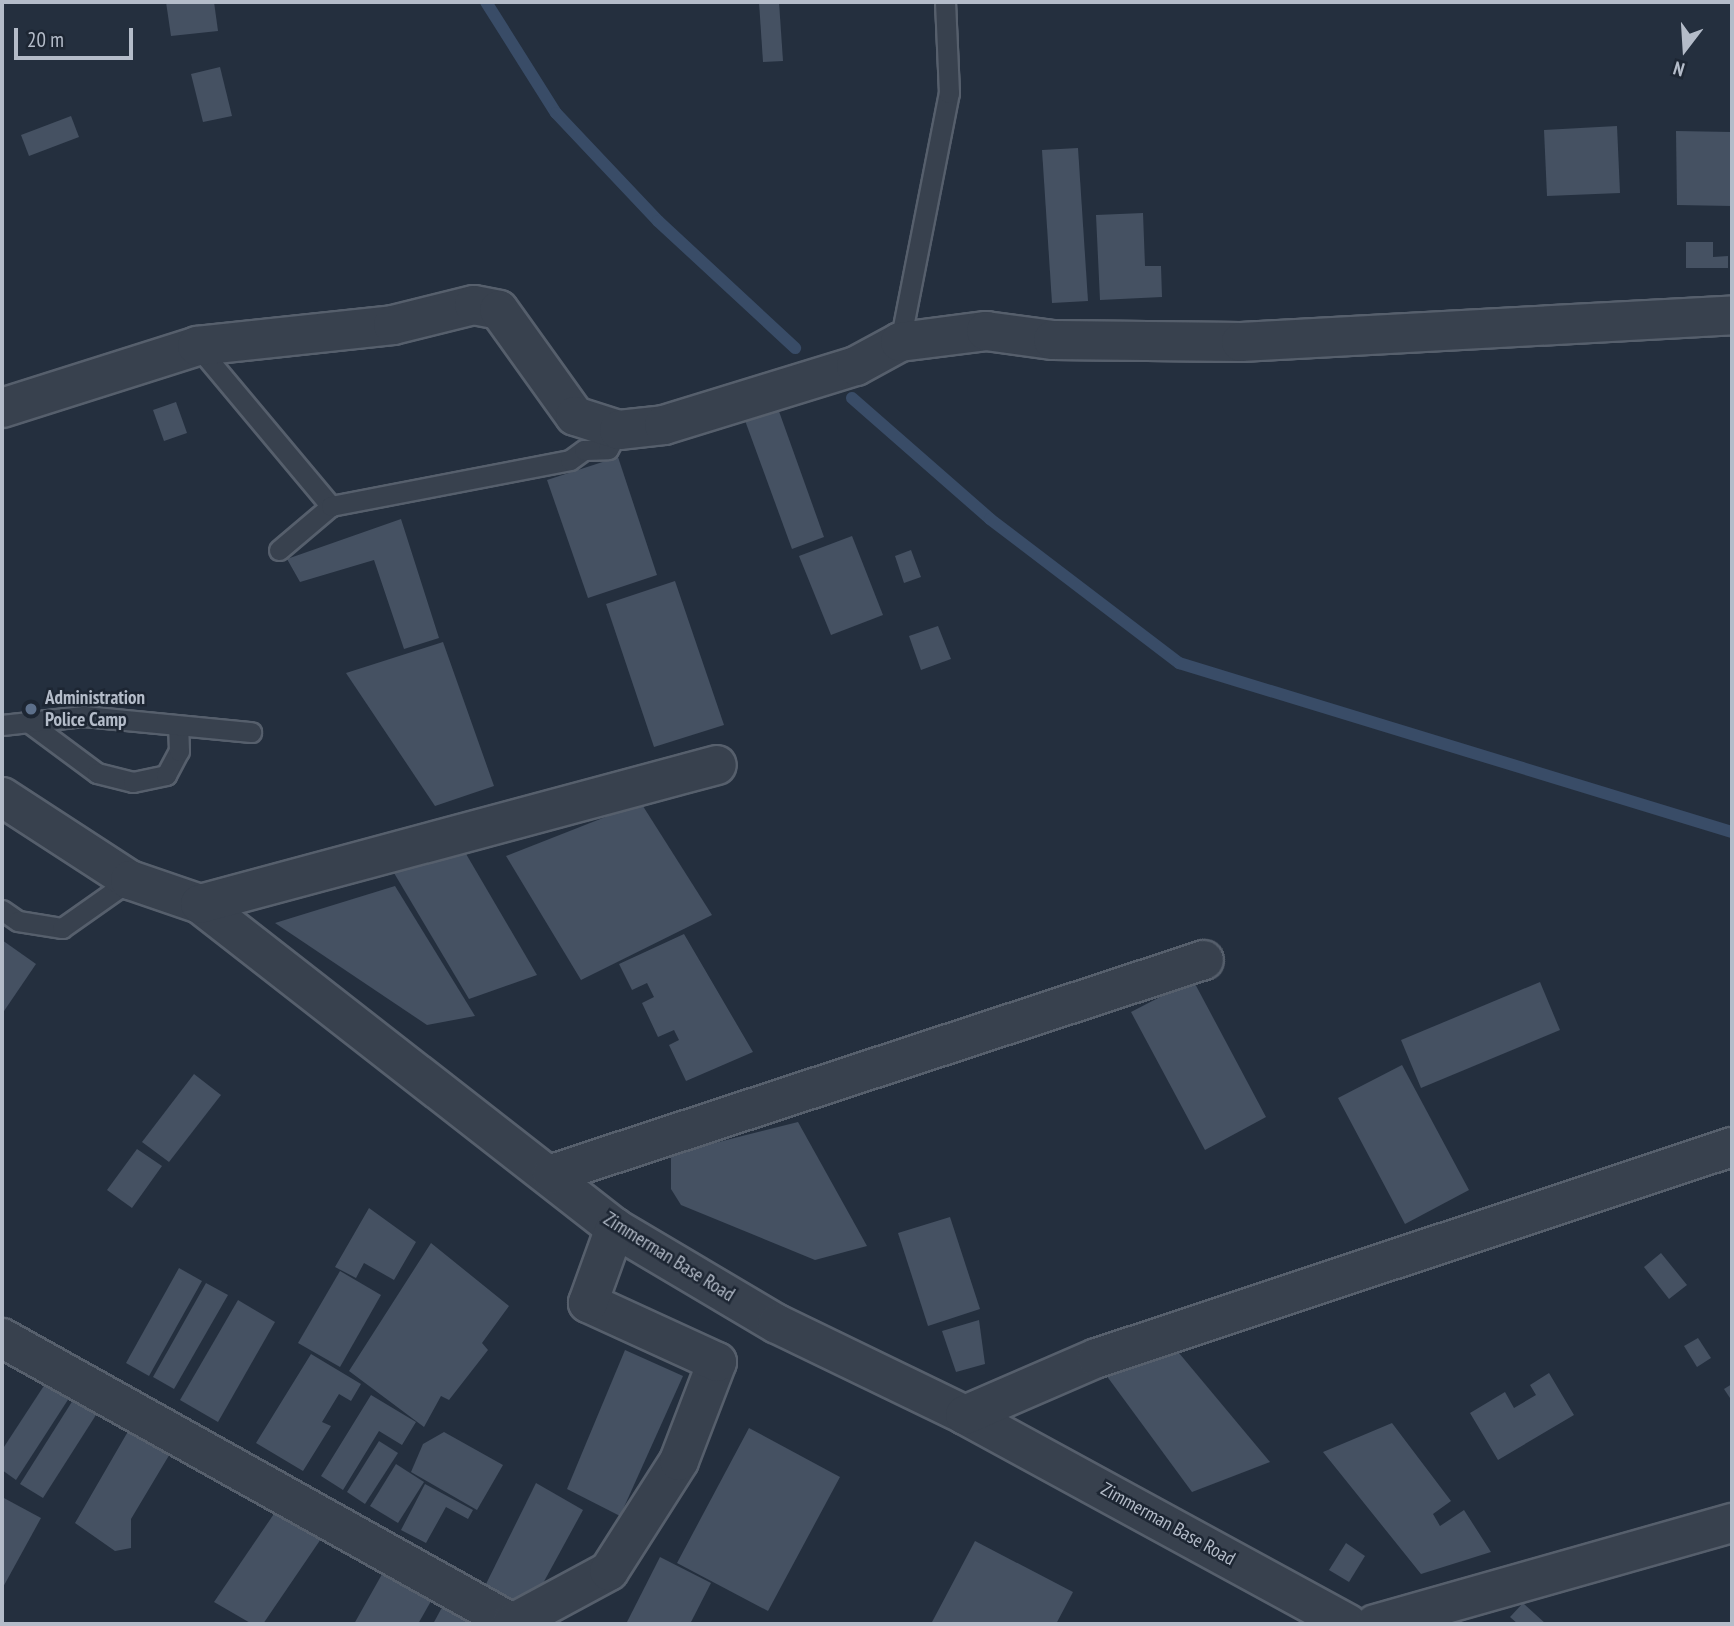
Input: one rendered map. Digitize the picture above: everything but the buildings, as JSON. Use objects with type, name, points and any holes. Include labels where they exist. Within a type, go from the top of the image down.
[{"type":"street","points":[[2,408],[197,346],[393,325],[474,305],[499,310],[575,416],[619,429],[664,425],[856,366],[900,342],[986,331],[1053,340],[1241,342],[1732,315]]},
{"type":"street","points":[[201,904],[717,765]]},
{"type":"street","name":"Zimmerman Base Road","points":[[2,797],[130,880],[201,904],[552,1174],[615,1228],[777,1324],[965,1415],[1348,1624]]},
{"type":"street","points":[[552,1174],[1204,960]]},
{"type":"street","points":[[965,1415],[1097,1358],[1732,1147]]},
{"type":"street","points":[[2,1338],[512,1624],[609,1571],[679,1461],[716,1362],[587,1303],[615,1228]]},
{"type":"street","points":[[1375,1624],[1732,1523]]},
{"type":"lane","points":[[900,342],[949,93],[945,2]]},
{"type":"lane","points":[[197,346],[331,506]]},
{"type":"lane","points":[[279,550],[331,506],[570,460],[584,450],[608,449],[619,429]]},
{"type":"lane","points":[[2,725],[31,724],[84,716],[251,732]]},
{"type":"lane","points":[[31,724],[97,773],[133,782],[166,775],[179,751],[178,726]]},
{"type":"lane","points":[[2,910],[18,921],[62,928],[130,880]]},
{"type":"waterway","points":[[486,2],[556,113],[658,221],[795,348]]},
{"type":"waterway","points":[[852,398],[990,519],[1179,663],[1732,832]]},
{"type":"place","name":"Administration Police Camp","points":[[31,709]]}]
